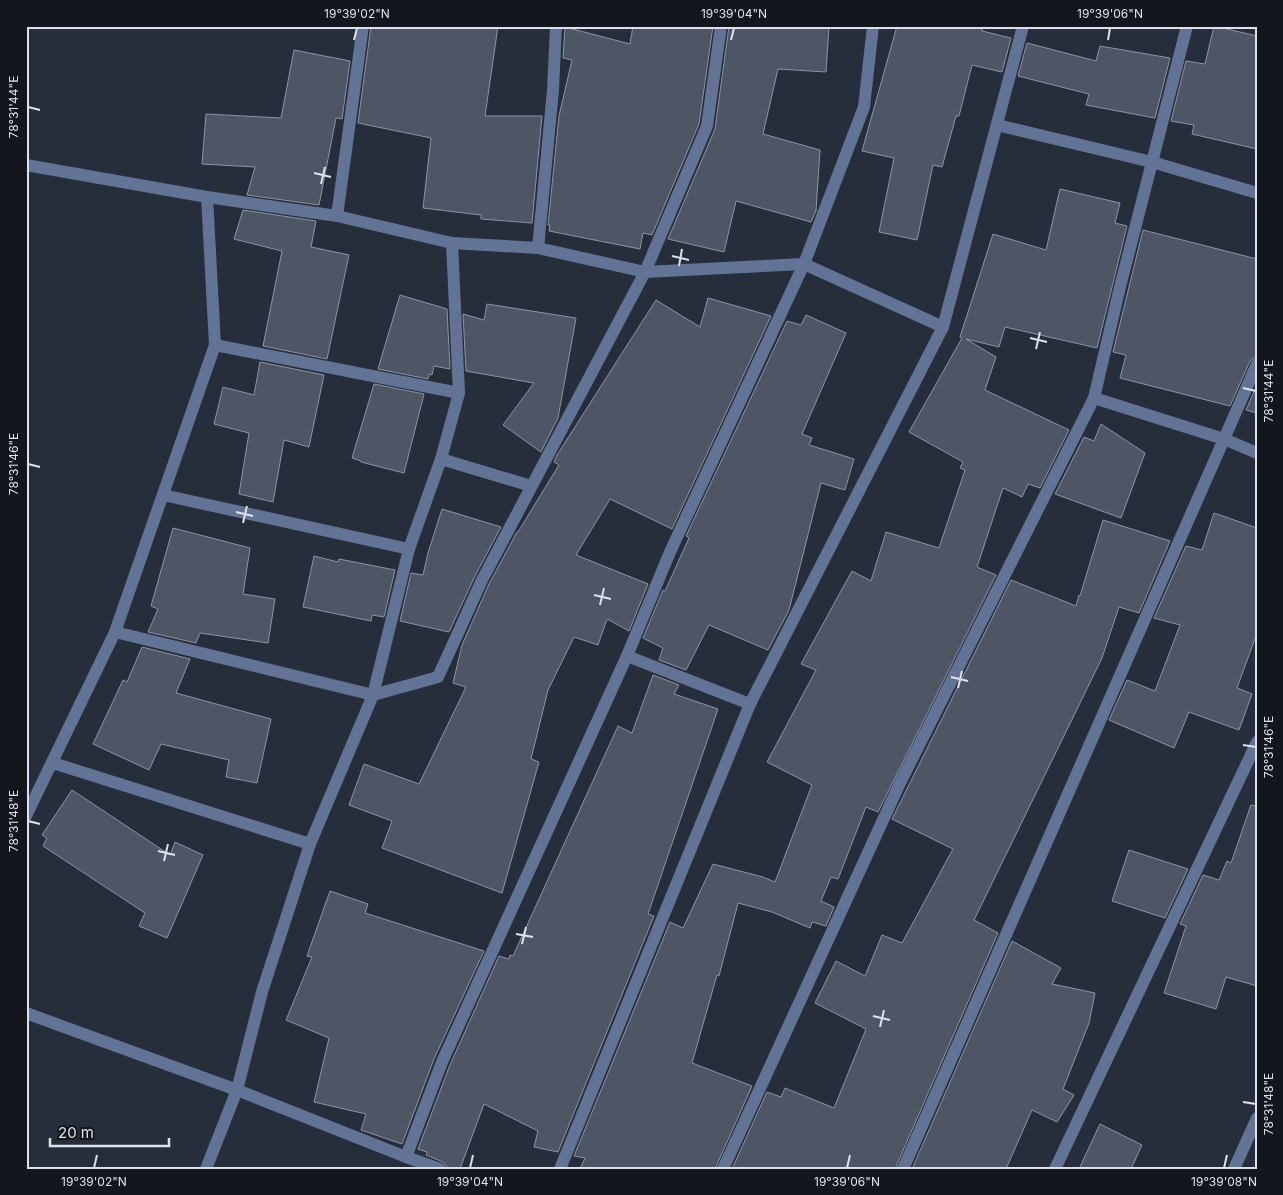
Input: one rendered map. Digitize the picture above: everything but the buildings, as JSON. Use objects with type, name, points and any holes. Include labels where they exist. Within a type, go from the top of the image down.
[{"type":"street","points":[[338,216],[363,26]]},
{"type":"street","points":[[538,248],[553,90],[556,26]]},
{"type":"street","points":[[115,632],[373,695],[438,677],[482,580],[645,272],[707,126],[721,26]]},
{"type":"street","points":[[406,1157],[442,1062],[627,656],[670,552],[804,264],[864,107],[873,26]]},
{"type":"street","points":[[560,1169],[750,704],[943,327],[1023,26]]},
{"type":"street","points":[[723,1169],[900,783],[1094,398],[1187,26]]},
{"type":"street","points":[[997,125],[1152,162],[1257,193]]},
{"type":"street","points":[[26,165],[208,198],[338,216],[452,243],[538,248],[645,272],[804,264],[943,327]]},
{"type":"street","points":[[26,816],[115,632],[215,345],[208,198]]},
{"type":"street","points":[[206,1169],[238,1090],[262,992],[310,844],[373,695],[409,549],[441,459],[459,393],[452,243]]},
{"type":"street","points":[[215,345],[459,393]]},
{"type":"street","points":[[903,1169],[1257,364]]},
{"type":"street","points":[[1094,398],[1224,439],[1257,453]]},
{"type":"street","points":[[441,459],[531,486]]},
{"type":"street","points":[[163,495],[409,549]]},
{"type":"street","points":[[627,656],[750,704]]},
{"type":"street","points":[[1054,1169],[1257,742]]},
{"type":"street","points":[[53,763],[310,844]]},
{"type":"street","points":[[26,1013],[238,1090],[440,1169]]},
{"type":"street","points":[[1234,1169],[1257,1118]]}]
